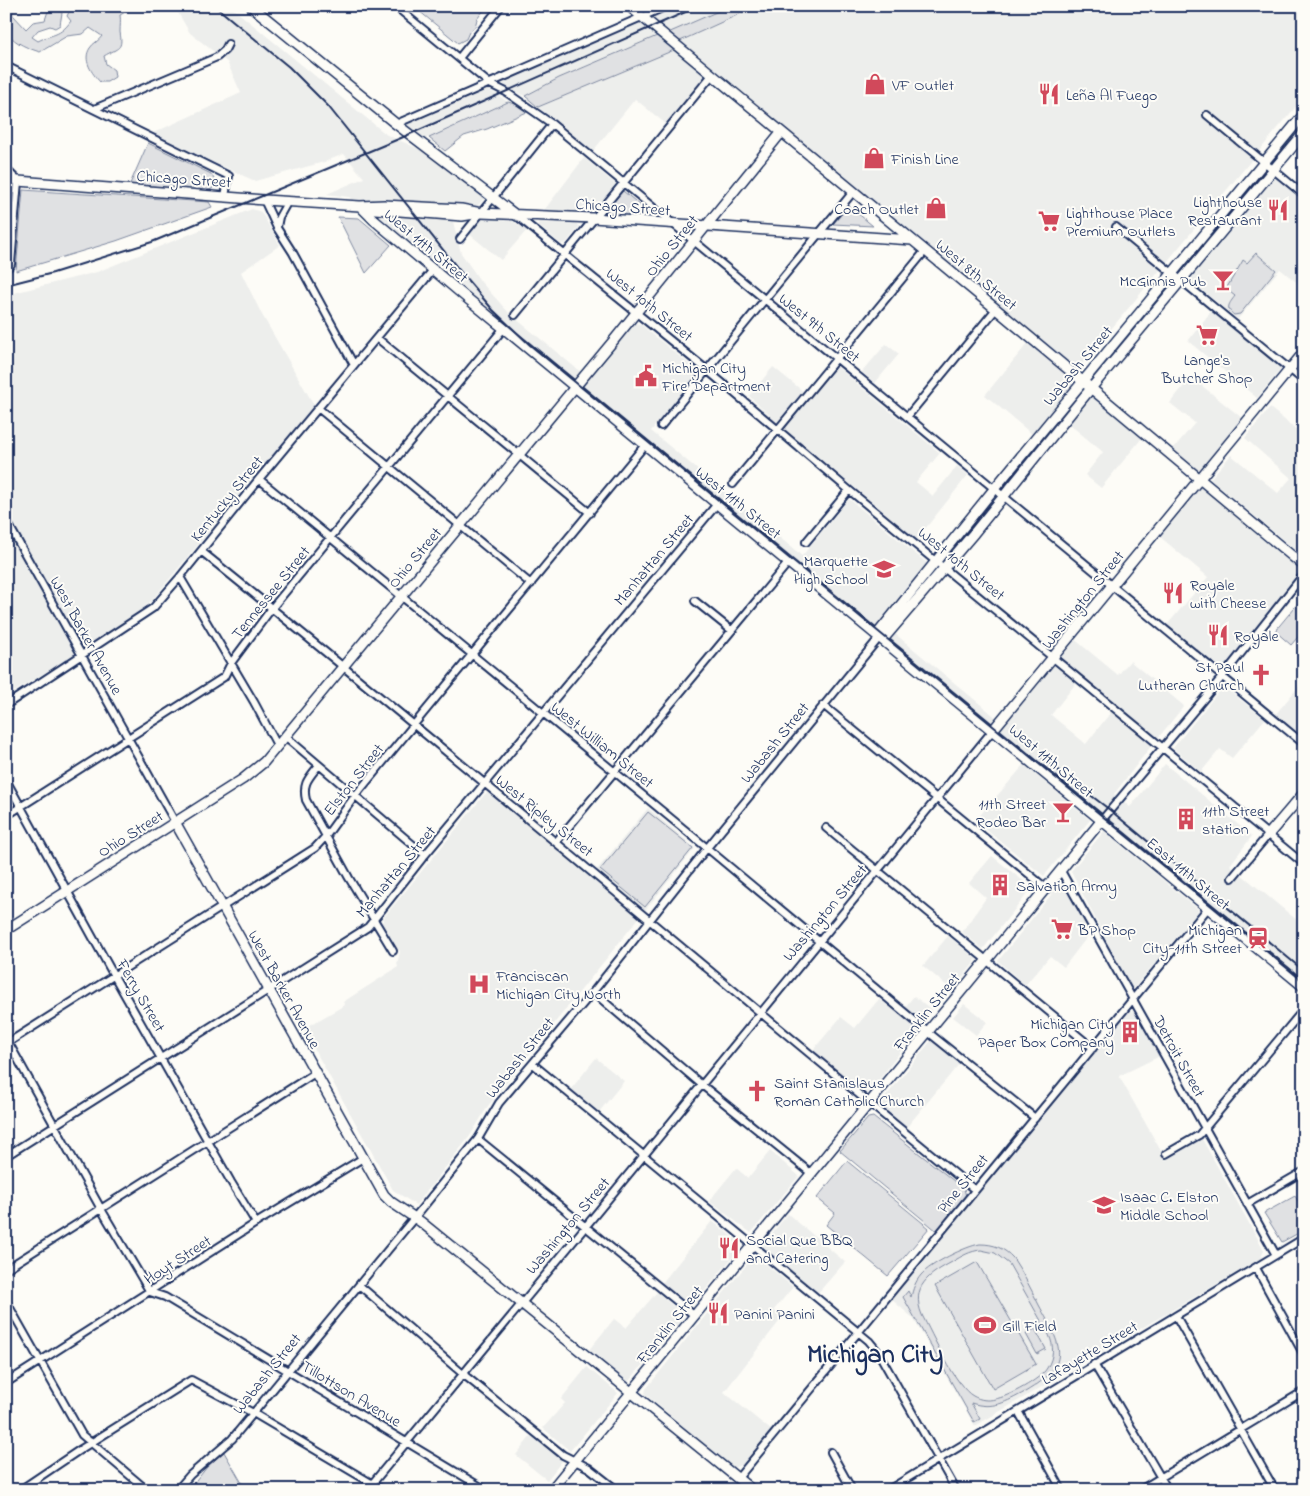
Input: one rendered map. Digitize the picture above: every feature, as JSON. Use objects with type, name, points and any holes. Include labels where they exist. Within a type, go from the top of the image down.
[{"type":"street","name":"West 10th Street","points":[[251,6],[396,124],[517,216],[707,370],[1304,864]]},
{"type":"street","name":"West 9th Street","points":[[395,6],[490,84],[506,92],[552,124],[695,240],[1304,744]]},
{"type":"street","points":[[459,58],[501,6]]},
{"type":"street","name":"West 8th Street","points":[[629,6],[1304,566]]},
{"type":"street","points":[[396,124],[667,6]]},
{"type":"street","points":[[94,109],[217,57],[225,50],[228,44]]},
{"type":"street","points":[[6,66],[229,176],[225,196]]},
{"type":"street","points":[[515,315],[712,75]]},
{"type":"street","name":"Wabash Street","points":[[177,1490],[232,1439],[415,1217],[478,1139],[499,1103],[593,992],[707,848],[879,638],[879,632],[936,560],[1304,114]]},
{"type":"street","points":[[1207,115],[1304,194]]},
{"type":"street","points":[[460,238],[552,124]]},
{"type":"street","name":"Ohio Street","points":[[6,930],[244,779],[264,762],[518,454],[576,387],[781,133]]},
{"type":"street","name":"Wabash Street","points":[[879,638],[885,637],[1004,496],[1304,133]]},
{"type":"street","points":[[6,169],[18,181],[12,264],[7,270]]},
{"type":"street","name":"Chicago Street","points":[[6,180],[264,200],[452,209],[481,214],[593,218],[912,240]]},
{"type":"street","points":[[661,426],[854,192]]},
{"type":"street","points":[[264,200],[277,228],[293,253],[354,365]]},
{"type":"street","points":[[277,228],[279,217],[288,201]]},
{"type":"street","name":"West 11th Street","points":[[360,206],[433,270],[1102,820]]},
{"type":"street","points":[[1116,227],[1304,380]]},
{"type":"street","points":[[733,484],[925,251]]},
{"type":"street","name":"Kentucky Street","points":[[6,705],[153,608],[433,270]]},
{"type":"street","points":[[907,417],[996,309]]},
{"type":"street","name":"Tennessee Street","points":[[6,816],[224,677],[231,663],[272,608],[332,538],[504,328]]},
{"type":"street","points":[[377,338],[590,513]]},
{"type":"street","name":"Washington Street","points":[[367,1490],[1304,352]]},
{"type":"street","points":[[318,408],[531,584]]},
{"type":"street","name":"Elston Street","points":[[7,1041],[315,848],[355,796],[645,445]]},
{"type":"street","name":"West William Street","points":[[259,479],[928,1032],[1035,1118]]},
{"type":"street","points":[[806,542],[850,490]]},
{"type":"street","name":"Manhattan Street","points":[[6,1156],[368,927],[425,855],[717,504]]},
{"type":"street","name":"West Barker Avenue","points":[[6,520],[384,1195],[391,1202],[415,1217],[752,1490]]},
{"type":"street","name":"West Ripley Street","points":[[201,551],[556,842],[760,1014],[975,1190]]},
{"type":"street","points":[[556,842],[679,696],[788,562]]},
{"type":"street","name":"Franklin Street","points":[[552,1490],[1304,574]]},
{"type":"street","points":[[180,577],[277,745]]},
{"type":"street","points":[[695,600],[731,630]]},
{"type":"street","points":[[823,705],[1046,888]]},
{"type":"street","points":[[285,736],[425,855]]},
{"type":"street","points":[[319,765],[306,782],[304,792],[306,800],[393,951]]},
{"type":"street","name":"Ferry Street","points":[[6,780],[208,1142],[256,1223]]},
{"type":"street","points":[[1232,878],[1304,792]]},
{"type":"street","name":"East 11th Street","points":[[1102,820],[1304,987]]},
{"type":"street","points":[[826,828],[1092,1048]]},
{"type":"street","name":"Detroit Street","points":[[1061,871],[1276,1255]]},
{"type":"street","name":"Pine Street","points":[[738,1478],[1208,908]]},
{"type":"street","points":[[593,992],[702,1085],[812,1174]]},
{"type":"street","points":[[1166,1154],[1199,1134],[1304,1009]]},
{"type":"street","points":[[7,1041],[150,1292]]},
{"type":"street","points":[[533,1064],[858,1332],[878,1352],[956,1490]]},
{"type":"street","points":[[6,1270],[315,1072]]},
{"type":"street","points":[[478,1139],[694,1316]]},
{"type":"street","name":"Hoyt Street","points":[[6,1383],[256,1223],[363,1158]]},
{"type":"street","points":[[1247,1204],[1304,1171]]},
{"type":"street","name":"Lafayette Street","points":[[888,1490],[1304,1238]]},
{"type":"street","points":[[1256,1268],[1304,1355]]},
{"type":"street","points":[[359,1285],[463,1374],[563,1455],[589,1468],[617,1490]]},
{"type":"street","name":"Tillottson Avenue","points":[[150,1292],[165,1297],[486,1490]]},
{"type":"street","points":[[6,1302],[82,1435],[147,1490]]},
{"type":"street","points":[[1176,1316],[1275,1490]]},
{"type":"street","points":[[1094,1364],[1168,1490]]},
{"type":"street","points":[[20,1490],[191,1380],[253,1413],[383,1490]]},
{"type":"street","points":[[1140,1490],[1304,1391]]},
{"type":"street","points":[[1018,1411],[1062,1490]]},
{"type":"street","points":[[831,1452],[852,1490]]},
{"type":"shaded area","points":[[6,6],[11,6],[13,15],[26,29],[33,22],[45,20],[48,11],[52,7],[57,8],[62,13],[60,25],[55,28],[50,26],[38,30],[32,37],[38,41],[60,32],[67,26],[71,21],[67,16],[70,10],[67,6],[136,6],[120,15],[120,45],[104,56],[106,64],[114,70],[115,77],[107,82],[100,82],[89,66],[87,57],[91,46],[102,36],[90,28],[83,34],[67,36],[40,52],[23,45],[11,37],[9,34],[12,27],[6,22]]},
{"type":"shaded area","points":[[174,6],[230,6],[387,135],[419,149],[485,197],[476,208],[449,206],[461,253],[481,282],[509,313],[588,378],[633,323],[640,324],[695,369],[695,376],[651,431],[802,556],[849,499],[928,564],[882,623],[1004,724],[1053,665],[1076,683],[1051,715],[1086,744],[1111,712],[1152,745],[1114,794],[1130,807],[1165,764],[1252,836],[1230,865],[1304,926],[1304,986],[349,197],[327,194],[364,178],[344,154],[324,162],[255,181],[151,134],[241,93],[227,62],[190,33]]},
{"type":"shaded area","points":[[413,6],[487,6],[466,39],[458,43]]},
{"type":"shaded area","points":[[677,6],[730,6],[668,33],[654,17]]},
{"type":"shaded area","points":[[730,6],[757,6],[678,42],[668,33]]},
{"type":"shaded area","name":"Lighthouse Place Premium Outlets","points":[[757,6],[1304,6],[1304,97],[1077,370],[678,42]]},
{"type":"shaded area","points":[[643,22],[657,36],[559,78],[525,96],[506,88],[504,84],[505,81]]},
{"type":"shaded area","points":[[657,36],[674,50],[538,107],[525,96],[559,78]]},
{"type":"shaded area","points":[[674,50],[705,76],[666,124],[635,99],[593,151],[538,107]]},
{"type":"shaded area","points":[[485,89],[508,102],[423,140],[407,124]]},
{"type":"shaded area","points":[[508,102],[527,112],[487,129],[464,136],[445,151],[429,138]]},
{"type":"shaded area","points":[[148,143],[211,174],[214,179],[213,188],[204,191],[130,184]]},
{"type":"shaded area","points":[[584,158],[615,184],[592,214],[542,213]]},
{"type":"shaded area","points":[[1272,175],[1304,202],[1304,288],[1280,269],[1238,319],[1187,278],[1231,228]]},
{"type":"shaded area","points":[[23,190],[209,202],[212,207],[116,241],[16,271]]},
{"type":"shaded area","points":[[623,191],[653,216],[652,218],[607,216],[605,213],[606,209]]},
{"type":"shaded area","points":[[849,206],[873,226],[833,224]]},
{"type":"shaded area","points":[[252,209],[261,212],[280,245],[241,272],[261,313],[314,405],[152,600],[133,617],[6,697],[6,295],[97,272]]},
{"type":"shaded area","points":[[338,217],[359,218],[391,245],[366,273]]},
{"type":"shaded area","points":[[481,218],[512,221],[527,230],[501,260],[468,233]]},
{"type":"shaded area","points":[[540,222],[576,223],[579,227],[566,243],[561,244],[538,225]]},
{"type":"shaded area","points":[[1256,253],[1276,270],[1240,314],[1234,315],[1229,306],[1235,296],[1226,289],[1243,260],[1247,263]]},
{"type":"shaded area","points":[[1212,310],[1282,368],[1257,398],[1188,341]]},
{"type":"shaded area","points":[[1028,343],[1075,384],[1033,435],[985,395]]},
{"type":"shaded area","points":[[886,344],[899,354],[875,383],[862,372]]},
{"type":"shaded area","points":[[836,366],[940,453],[916,482],[933,496],[957,466],[968,475],[917,539],[784,429],[749,396],[773,367],[810,397]]},
{"type":"shaded area","points":[[1191,377],[1242,418],[1199,471],[1173,449],[1195,423],[1170,403]]},
{"type":"shaded area","points":[[1091,395],[1142,438],[1101,488],[1085,475],[1103,452],[1069,424]]},
{"type":"shaded area","points":[[1270,408],[1304,436],[1304,557],[1210,479],[1231,455],[1278,493],[1291,478],[1245,438]]},
{"type":"shaded area","points":[[1200,486],[1302,570],[1222,672],[1167,625],[1208,577],[1159,536]]},
{"type":"shaded area","points":[[1304,596],[1304,630],[1291,645],[1275,631]]},
{"type":"shaded area","points":[[1073,638],[1118,675],[1130,661],[1184,706],[1158,738],[1059,656]]},
{"type":"shaded area","points":[[1304,680],[1304,738],[1275,715]]},
{"type":"shaded area","points":[[1223,686],[1265,719],[1232,758],[1220,749],[1201,772],[1173,748]]},
{"type":"shaded area","points":[[1024,765],[1090,820],[1044,876],[975,821]]},
{"type":"shaded area","name":"Franciscan Michigan City North","points":[[489,793],[591,877],[648,808],[695,848],[488,1106],[470,1136],[416,1205],[393,1190],[303,1029],[345,1005],[343,1002],[398,967],[397,963],[400,952],[382,923],[384,917],[485,794]]},
{"type":"shaded area","points":[[648,812],[693,848],[645,907],[600,870]]},
{"type":"shaded area","points":[[1104,831],[1199,910],[1134,988],[1131,987],[1122,971],[1071,871]]},
{"type":"shaded area","points":[[992,856],[1032,888],[983,949],[962,932],[986,898],[969,883]]},
{"type":"shaded area","points":[[1058,886],[1062,887],[1068,894],[1091,932],[1064,967],[1050,956],[1025,985],[998,961]]},
{"type":"shaded area","points":[[948,936],[976,959],[952,990],[923,966]]},
{"type":"shaded area","points":[[914,996],[932,1010],[923,1022],[905,1007]]},
{"type":"shaded area","points":[[879,999],[918,1029],[871,1090],[863,1092],[813,1050],[841,1017],[855,1028]]},
{"type":"shaded area","points":[[964,1004],[987,1022],[976,1035],[953,1017]]},
{"type":"shaded area","name":"Isaac C. Elston Middle School","points":[[1132,1011],[1137,1013],[1160,1056],[1119,1076],[1166,1160],[1202,1139],[1264,1250],[1261,1258],[975,1426],[913,1318],[891,1299],[1128,1013]]},
{"type":"shaded area","points":[[930,1042],[936,1042],[960,1063],[906,1128],[882,1108],[882,1101]]},
{"type":"shaded area","points":[[596,1058],[624,1081],[599,1112],[571,1089]]},
{"type":"shaded area","points":[[873,1117],[964,1189],[966,1196],[937,1231],[840,1151],[868,1118]]},
{"type":"shaded area","points":[[770,1151],[799,1176],[751,1233],[709,1201],[736,1168],[748,1178]]},
{"type":"shaded area","points":[[847,1161],[929,1228],[888,1276],[826,1225],[835,1213],[817,1198]]},
{"type":"shaded area","points":[[1295,1196],[1304,1211],[1304,1230],[1282,1242],[1264,1213]]},
{"type":"shaded area","points":[[788,1214],[845,1262],[817,1294],[764,1247],[764,1243]]},
{"type":"shaded area","points":[[712,1221],[739,1242],[741,1247],[694,1304],[688,1305],[662,1283]]},
{"type":"shaded area","points":[[974,1245],[994,1246],[1002,1249],[1013,1258],[1053,1332],[1059,1354],[1057,1363],[1051,1372],[1025,1392],[999,1404],[986,1406],[971,1403],[980,1419],[974,1422],[903,1297],[908,1291],[911,1297],[914,1286],[919,1278],[932,1266]],"holes":[[[981,1250],[995,1253],[1009,1264],[1049,1335],[1053,1351],[1047,1368],[1038,1377],[1008,1395],[987,1400],[973,1396],[959,1382],[922,1315],[919,1296],[924,1282],[936,1271],[970,1253]]]},
{"type":"shaded area","points":[[756,1256],[793,1287],[774,1310],[782,1318],[724,1392],[772,1431],[746,1463],[733,1468],[645,1394],[646,1389],[752,1258]]},
{"type":"shaded area","name":"Gill Field","points":[[977,1262],[1036,1364],[993,1389],[935,1286]]},
{"type":"shaded area","points":[[657,1292],[682,1314],[683,1318],[629,1381],[620,1378],[588,1351],[614,1319],[626,1328]]},
{"type":"shaded area","points":[[1035,1329],[1046,1349],[1037,1354],[1026,1334]]},
{"type":"shaded area","points":[[587,1367],[618,1393],[570,1451],[543,1428],[565,1403],[561,1399]]},
{"type":"shaded area","points":[[531,1436],[562,1461],[547,1480],[516,1455]]},
{"type":"shaded area","points":[[224,1452],[246,1490],[189,1490],[207,1467]]},
{"type":"railway","points":[[215,6],[289,67],[328,106],[464,276],[493,310],[530,345],[1304,982]]},
{"type":"railway","points":[[6,285],[53,273],[152,242],[401,138],[699,6]]},
{"type":"railway","points":[[1042,758],[1110,810],[1304,971]]},
{"type":"place","name":"VF Outlet","points":[[875,84]]},
{"type":"place","name":"Leña Al Fuego","points":[[1049,94]]},
{"type":"place","name":"Finish Line","points":[[874,158]]},
{"type":"place","name":"Coach Outlet","points":[[936,208]]},
{"type":"place","name":"Lighthouse Restaurant","points":[[1278,210]]},
{"type":"place","name":"Lighthouse Place Premium Outlets","points":[[1049,221]]},
{"type":"place","name":"McGinnis Pub","points":[[1223,280]]},
{"type":"place","name":"Lange's Butcher Shop","points":[[1207,335]]},
{"type":"place","name":"Michigan City Fire Department","points":[[646,376]]},
{"type":"place","name":"Marquette High School","points":[[884,569]]},
{"type":"place","name":"Royale with Cheese","points":[[1173,593]]},
{"type":"place","name":"Royale","points":[[1218,635]]},
{"type":"place","name":"St Paul Lutheran Church","points":[[1261,675]]},
{"type":"place","name":"11th Street Rodeo Bar","points":[[1063,812]]},
{"type":"place","name":"11th Street station","points":[[1186,819]]},
{"type":"place","name":"Salvation Army","points":[[1000,885]]},
{"type":"place","name":"BP Shop","points":[[1062,929]]},
{"type":"place","name":"Michigan City-11th Street","points":[[1258,938]]},
{"type":"place","name":"Franciscan Michigan City North","points":[[479,984]]},
{"type":"place","name":"Michigan City Paper Box Company","points":[[1130,1032]]},
{"type":"place","name":"Saint Stanislaus Roman Catholic Church","points":[[757,1091]]},
{"type":"place","name":"Isaac C. Elston Middle School","points":[[1104,1205]]},
{"type":"place","name":"Social Que BBQ and Catering","points":[[729,1248]]},
{"type":"place","name":"Panini Panini","points":[[718,1313]]},
{"type":"place","name":"Gill Field","points":[[985,1325]]},
{"type":"district","name":"Michigan City","points":[[875,1353]]}]
